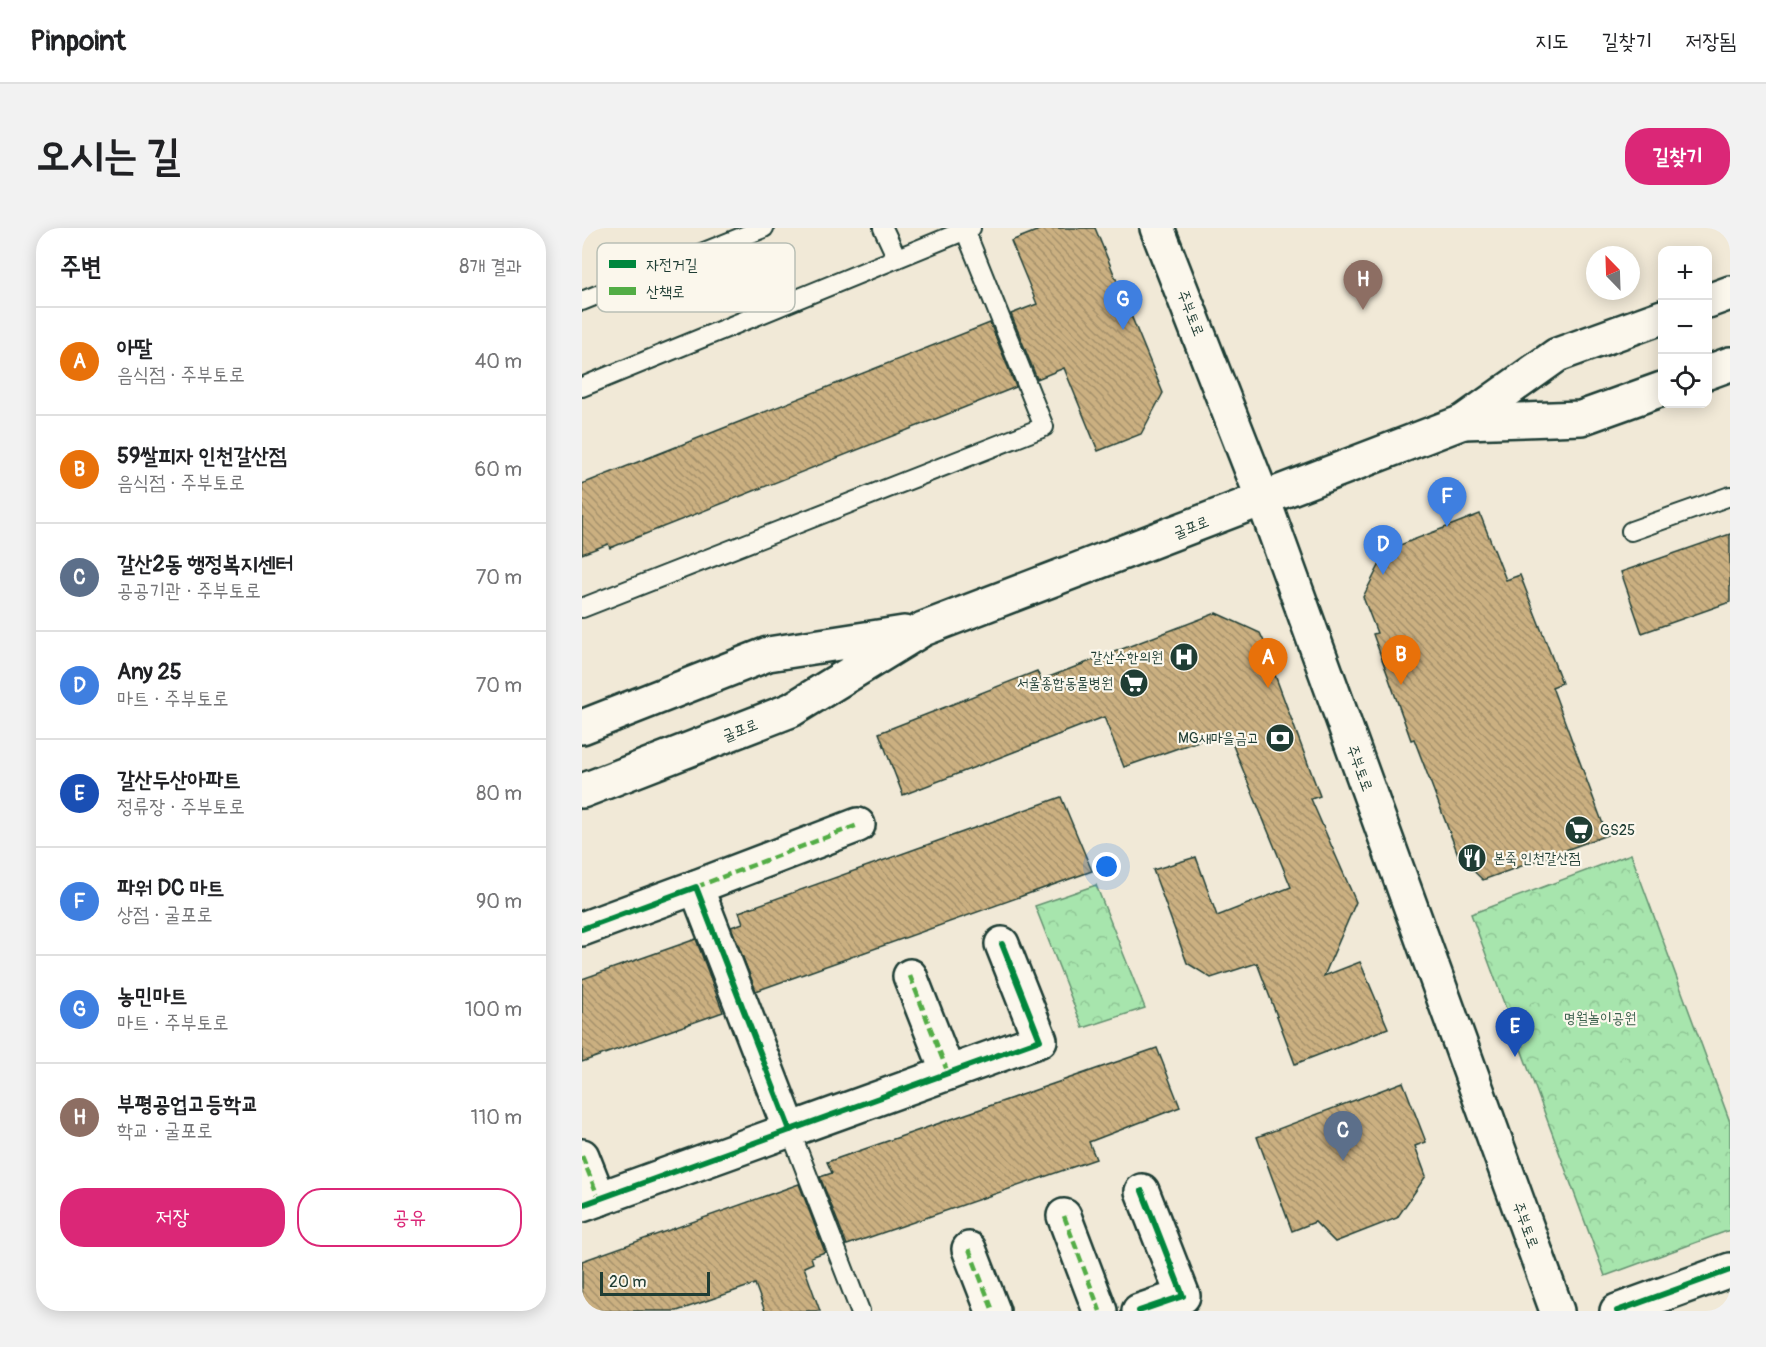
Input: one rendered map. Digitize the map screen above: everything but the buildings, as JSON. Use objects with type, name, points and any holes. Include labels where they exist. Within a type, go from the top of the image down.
[{"type":"main road","name":"주부토로","points":[[1157,228],[1263,499],[1557,1311]]},
{"type":"main road","points":[[1710,300],[1730,293]]},
{"type":"main road","name":"굴포로","points":[[582,791],[791,710],[918,631],[1463,422],[1557,355],[1658,318]]},
{"type":"main road","points":[[1712,370],[1730,364]]},
{"type":"main road","name":"굴포로","points":[[1463,422],[1581,418],[1658,389]]},
{"type":"main road","name":"굴포로","points":[[582,727],[768,654],[918,631]]},
{"type":"main road","points":[[582,929],[858,825]]},
{"type":"main road","points":[[696,887],[790,1130]]},
{"type":"main road","points":[[582,1156],[590,1202],[1040,1040],[1002,944]]},
{"type":"main road","points":[[910,976],[948,1073]]},
{"type":"main road","points":[[1139,1311],[1183,1296],[1142,1191]]},
{"type":"main road","points":[[1064,1216],[1100,1311]]},
{"type":"main road","points":[[969,1249],[993,1311]]},
{"type":"main road","points":[[1617,1311],[1730,1270]]},
{"type":"lane","points":[[727,243],[764,228]]},
{"type":"lane","points":[[883,228],[897,258]]},
{"type":"lane","points":[[582,608],[1044,427],[968,229],[795,300]]},
{"type":"lane","points":[[582,301],[597,295]]},
{"type":"lane","points":[[582,387],[765,312]]},
{"type":"lane","points":[[1631,531],[1730,496]]},
{"type":"lane","points":[[790,1130],[860,1311]]},
{"type":"green space","name":"명월놀이공원","points":[[1631,854],[1730,1122],[1730,1230],[1605,1276],[1471,914]]},
{"type":"green space","points":[[1096,885],[1145,1008],[1083,1028],[1035,906]]},
{"type":"marked path","points":[[696,887],[858,825]]},
{"type":"marked path","points":[[910,976],[948,1073]]},
{"type":"marked path","points":[[582,1156],[599,1199]]},
{"type":"marked path","points":[[1064,1216],[1100,1311]]},
{"type":"marked path","points":[[969,1249],[993,1311]]},
{"type":"cycle path","points":[[582,929],[696,887],[790,1130],[582,1205]]},
{"type":"cycle path","points":[[790,1130],[1040,1040],[1002,944]]},
{"type":"cycle path","points":[[1139,1311],[1183,1296],[1142,1191]]},
{"type":"cycle path","points":[[1617,1311],[1730,1270]]},
{"type":"place","name":"부평공업고등학교","points":[[1363,310]]},
{"type":"place","name":"농민마트","points":[[1123,330]]},
{"type":"place","name":"파워 DC 마트","points":[[1447,527]]},
{"type":"place","name":"Any 25","points":[[1383,575]]},
{"type":"place","name":"갈산수한의원","points":[[1184,657]]},
{"type":"place","name":"서울종합동물병원","points":[[1134,683]]},
{"type":"place","name":"59쌀피자 인천갈산점","points":[[1401,685]]},
{"type":"place","name":"아딸","points":[[1268,688]]},
{"type":"place","name":"MG새마을금고","points":[[1280,738]]},
{"type":"place","name":"GS25","points":[[1579,830]]},
{"type":"place","name":"본죽 인천갈산점","points":[[1472,858]]},
{"type":"place","name":"갈산두산아파트","points":[[1515,1057]]},
{"type":"place","name":"갈산2동 행정복지센터","points":[[1343,1161]]}]
